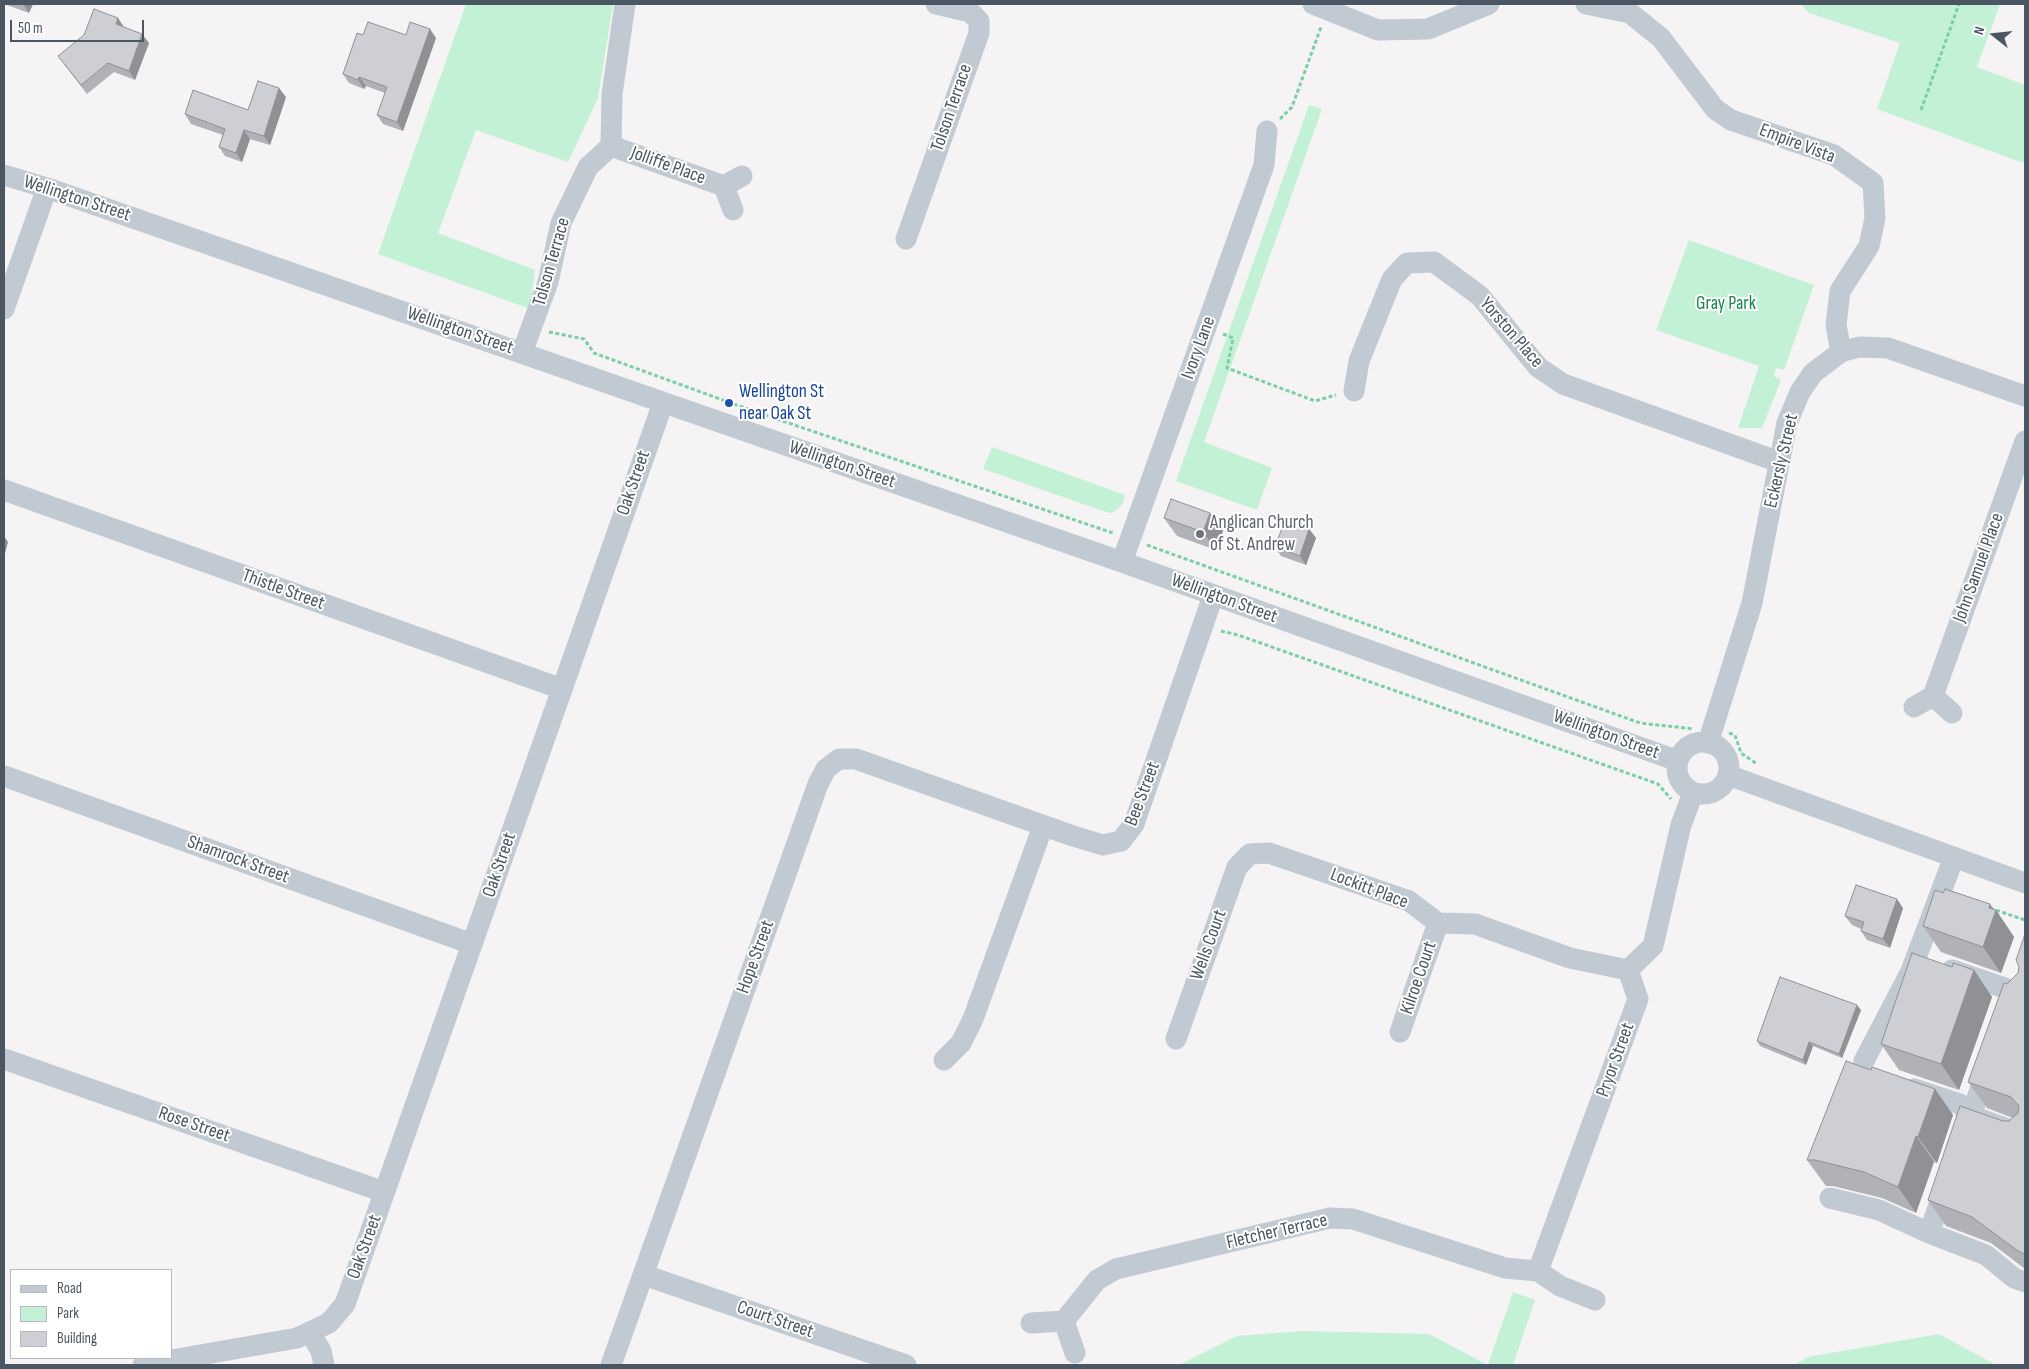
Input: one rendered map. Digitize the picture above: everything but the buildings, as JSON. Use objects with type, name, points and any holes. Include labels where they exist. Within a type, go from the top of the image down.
[{"type":"street","points":[[611,146],[612,94],[625,4]]},
{"type":"street","name":"Tolson Terrace","points":[[906,239],[979,33],[978,21],[970,12],[936,4]]},
{"type":"street","points":[[1326,6],[1378,30],[1428,29],[1489,4]]},
{"type":"street","name":"Empire Vista","points":[[1586,4],[1630,13],[1661,38],[1715,109],[1731,120],[1834,155],[1873,183],[1875,218],[1868,246],[1840,291],[1836,325],[1841,352]]},
{"type":"street","name":"Ivory Lane","points":[[1122,562],[1264,165],[1267,131]]},
{"type":"street","name":"Jolliffe Place","points":[[611,146],[733,181],[733,210]]},
{"type":"street","name":"Tolson Terrace","points":[[522,353],[548,282],[561,223],[588,167],[611,146]]},
{"type":"street","name":"Wellington Street","points":[[4,175],[47,188],[1122,562],[1678,761]]},
{"type":"street","points":[[4,309],[47,188]]},
{"type":"street","name":"Yorston Place","points":[[1354,391],[1359,360],[1392,279],[1407,263],[1434,262],[1480,296],[1538,367],[1563,384],[1779,462]]},
{"type":"street","name":"Eckersly Street","points":[[1710,735],[1752,603],[1787,423],[1800,392],[1813,374],[1841,352],[1859,348],[1888,348],[2025,396]]},
{"type":"street","name":"Oak Street","points":[[310,1332],[329,1322],[345,1304],[663,403]]},
{"type":"street","name":"John Samuel Place","points":[[1934,696],[2025,441]]},
{"type":"street","name":"Thistle Street","points":[[4,490],[562,689]]},
{"type":"street","name":"Bee Street","points":[[1043,826],[1102,844],[1114,843],[1127,836],[1140,807],[1213,596]]},
{"type":"street","points":[[1914,707],[1934,696],[1952,713]]},
{"type":"street","points":[[1438,923],[1474,924],[1570,958],[1628,970],[1653,946],[1685,815],[1693,792],[1704,794],[1714,792],[1723,785],[1728,775],[1729,765],[1725,754],[1710,735]]},
{"type":"street","name":"Wellington Street","points":[[1693,792],[1685,788],[1680,780],[1678,761],[1690,746],[1710,735]]},
{"type":"street","name":"Hope Street","points":[[611,1365],[818,784],[826,769],[839,759],[856,758],[1043,826]]},
{"type":"street","points":[[1728,775],[2025,883]]},
{"type":"street","name":"Shamrock Street","points":[[4,776],[472,944]]},
{"type":"street","points":[[944,1060],[961,1043],[973,1019],[1043,826]]},
{"type":"street","name":"Lockitt Place","points":[[1250,854],[1269,853],[1409,901],[1438,923]]},
{"type":"street","name":"Wells Court","points":[[1176,1039],[1237,867],[1250,854]]},
{"type":"street","points":[[1864,1061],[1911,971],[1954,857]]},
{"type":"street","name":"Kilroe Court","points":[[1400,1032],[1438,923]]},
{"type":"street","points":[[1929,961],[2016,999],[2023,970]]},
{"type":"street","name":"Pryor Street","points":[[1538,1271],[1638,999],[1628,970]]},
{"type":"street","points":[[1929,1233],[1993,1054]]},
{"type":"street","name":"Rose Street","points":[[4,1059],[384,1192]]},
{"type":"street","points":[[1896,1082],[1960,1104],[1971,1116],[2025,1135]]},
{"type":"street","points":[[1830,1198],[1879,1210],[1929,1233],[1986,1255],[2014,1278],[2025,1282]]},
{"type":"street","name":"Fletcher Terrace","points":[[1064,1321],[1097,1280],[1116,1269],[1330,1218],[1353,1219],[1504,1268],[1538,1271]]},
{"type":"street","points":[[1538,1271],[1560,1286],[1595,1300]]},
{"type":"street","name":"Court Street","points":[[644,1275],[906,1365]]},
{"type":"street","points":[[1031,1323],[1064,1321],[1075,1353]]},
{"type":"street","points":[[143,1365],[297,1338],[310,1332],[321,1351],[324,1365]]},
{"type":"path","points":[[1921,110],[1959,4]]},
{"type":"path","points":[[1267,131],[1292,108],[1324,17],[1326,6]]},
{"type":"path","points":[[1207,327],[1233,338],[1227,368],[1315,401],[1354,391]]},
{"type":"path","points":[[532,328],[584,339],[594,353],[797,426],[1131,539],[1640,724],[1683,729],[1710,735],[1735,735],[1741,752],[1763,768]]},
{"type":"path","points":[[1203,628],[1238,634],[1658,784],[1685,815]]},
{"type":"path","points":[[1988,907],[2025,920]]},
{"type":"green space","points":[[466,4],[613,4],[598,98],[568,162],[476,130],[438,233],[535,270],[530,309],[378,254]]},
{"type":"green space","points":[[1801,4],[2000,4],[1977,67],[2025,85],[2025,157],[2023,163],[1877,109],[1900,43],[1809,13]]},
{"type":"green space","points":[[1309,105],[1322,109],[1204,442],[1272,468],[1257,510],[1176,481]]},
{"type":"green space","name":"Gray Park","points":[[1689,240],[1814,285],[1784,370],[1776,368],[1774,376],[1781,380],[1762,428],[1738,428],[1759,366],[1656,330]]},
{"type":"green space","points":[[992,447],[1125,495],[1123,503],[1111,513],[983,469]]},
{"type":"green space","points":[[1513,1292],[1535,1300],[1513,1365],[1488,1365]]},
{"type":"green space","points":[[1302,1331],[1429,1334],[1488,1365],[1179,1365],[1237,1336]]},
{"type":"green space","points":[[1939,1334],[1996,1365],[1794,1365],[1808,1357]]},
{"type":"place","name":"Wellington St near Oak St","points":[[729,403]]},
{"type":"place","name":"Anglican Church of St. Andrew","points":[[1200,534]]}]
